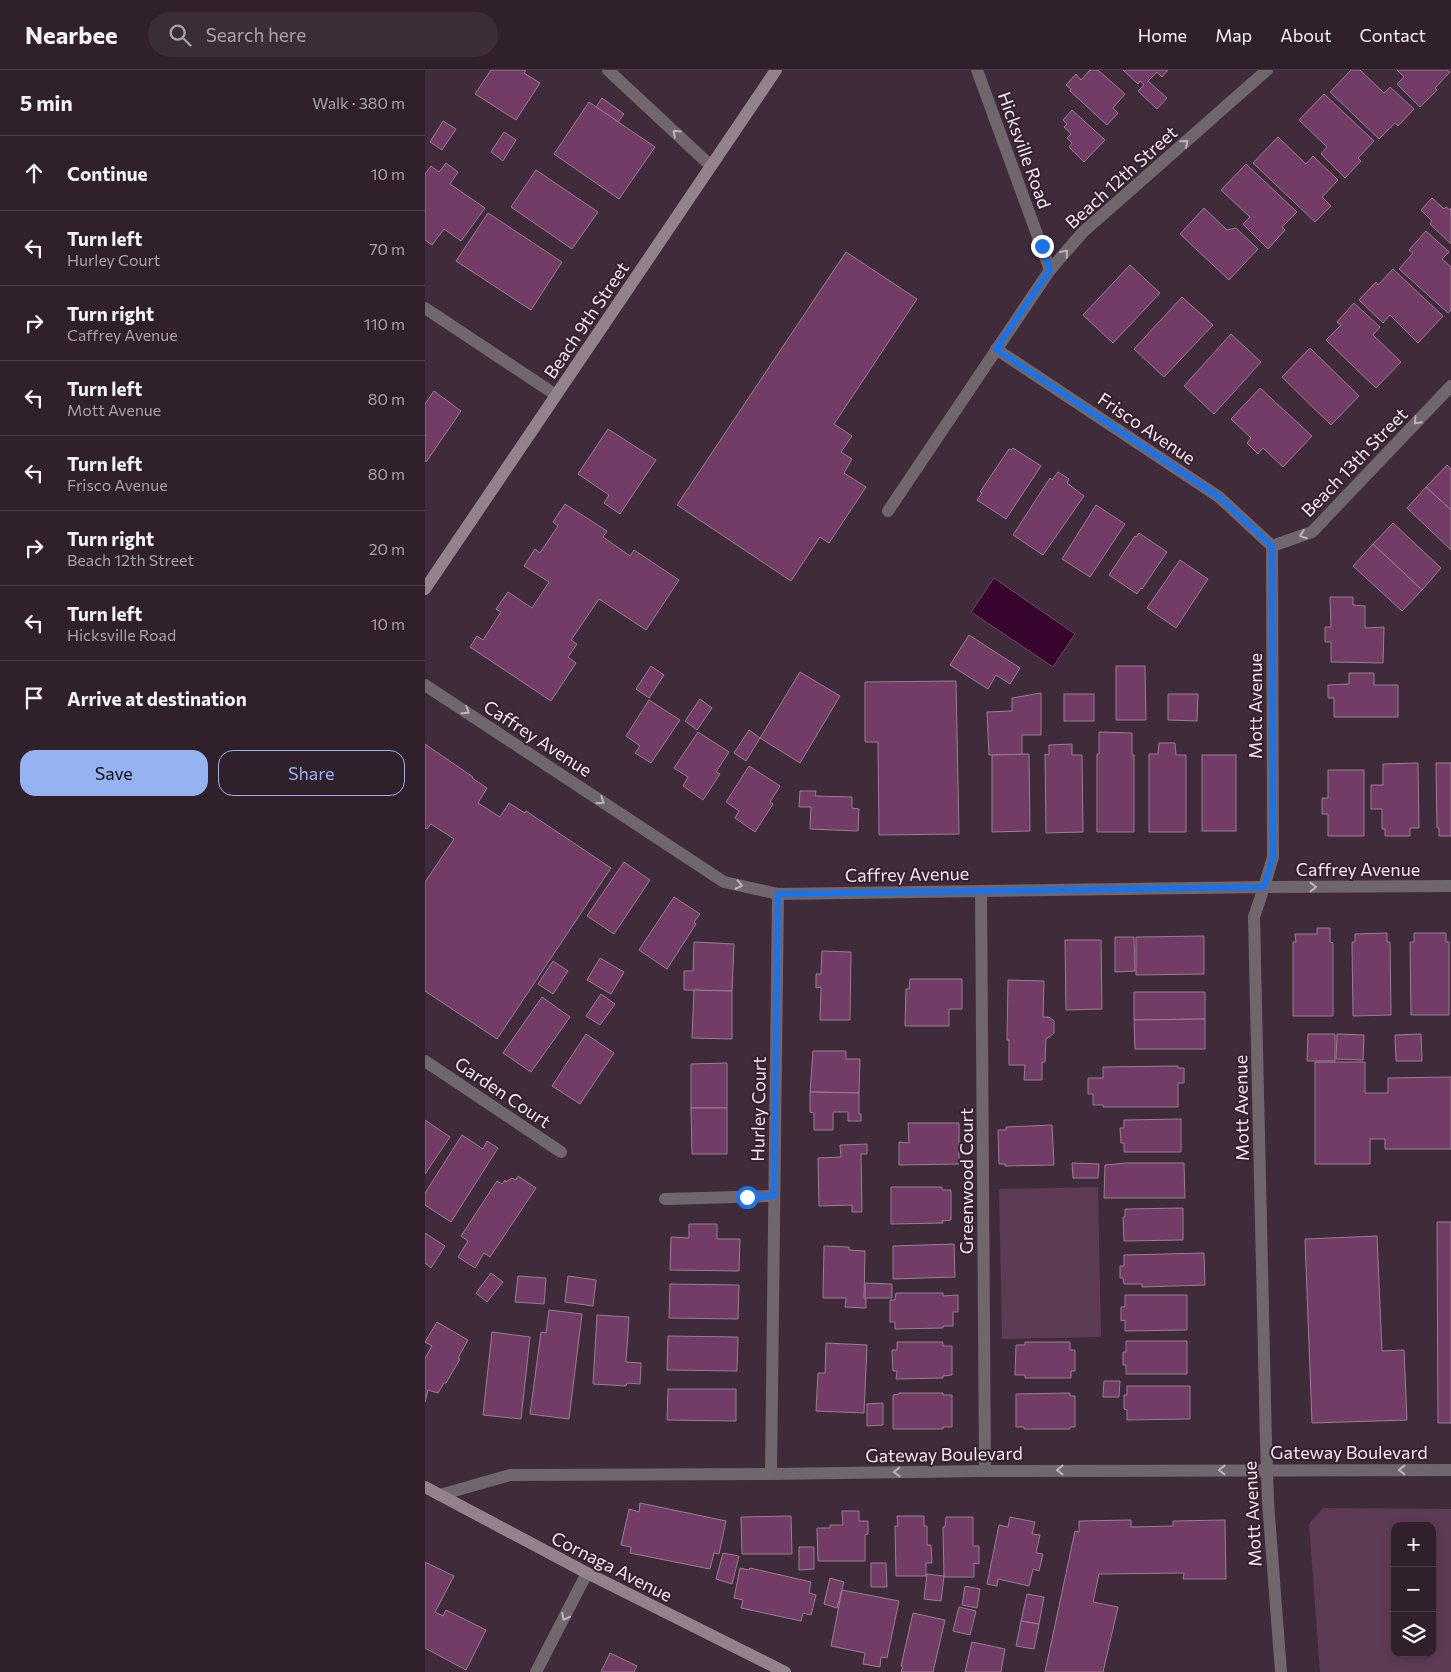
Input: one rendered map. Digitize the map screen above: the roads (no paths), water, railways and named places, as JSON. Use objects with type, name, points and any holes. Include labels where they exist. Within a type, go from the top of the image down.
[{"type":"main road","name":"Beach 9th Street","points":[[425,589],[776,70]]},
{"type":"main road","name":"Cornaga Avenue","points":[[425,1487],[587,1573],[785,1672]]},
{"type":"street","points":[[607,70],[711,166]]},
{"type":"street","name":"Hicksville Road","points":[[977,70],[1050,270]]},
{"type":"street","name":"Beach 12th Street","points":[[889,511],[1050,270],[1083,232],[1267,70]]},
{"type":"street","points":[[425,308],[556,395]]},
{"type":"street","name":"Frisco Avenue","points":[[996,349],[1219,497],[1272,546]]},
{"type":"street","name":"Beach 13th Street","points":[[1272,546],[1312,532],[1451,386]]},
{"type":"street","name":"Mott Avenue","points":[[1272,546],[1273,857],[1254,917],[1267,1470],[1281,1672]]},
{"type":"street","name":"Caffrey Avenue","points":[[425,685],[724,882],[778,894],[1451,886]]},
{"type":"street","name":"Greenwood Court","points":[[981,891],[985,1471]]},
{"type":"street","name":"Hurley Court","points":[[771,1474],[778,894]]},
{"type":"street","name":"Garden Court","points":[[425,1061],[561,1152]]},
{"type":"street","points":[[665,1199],[774,1196]]},
{"type":"street","name":"Gateway Boulevard","points":[[440,1495],[510,1475],[1451,1470]]},
{"type":"street","points":[[536,1672],[587,1573]]}]
